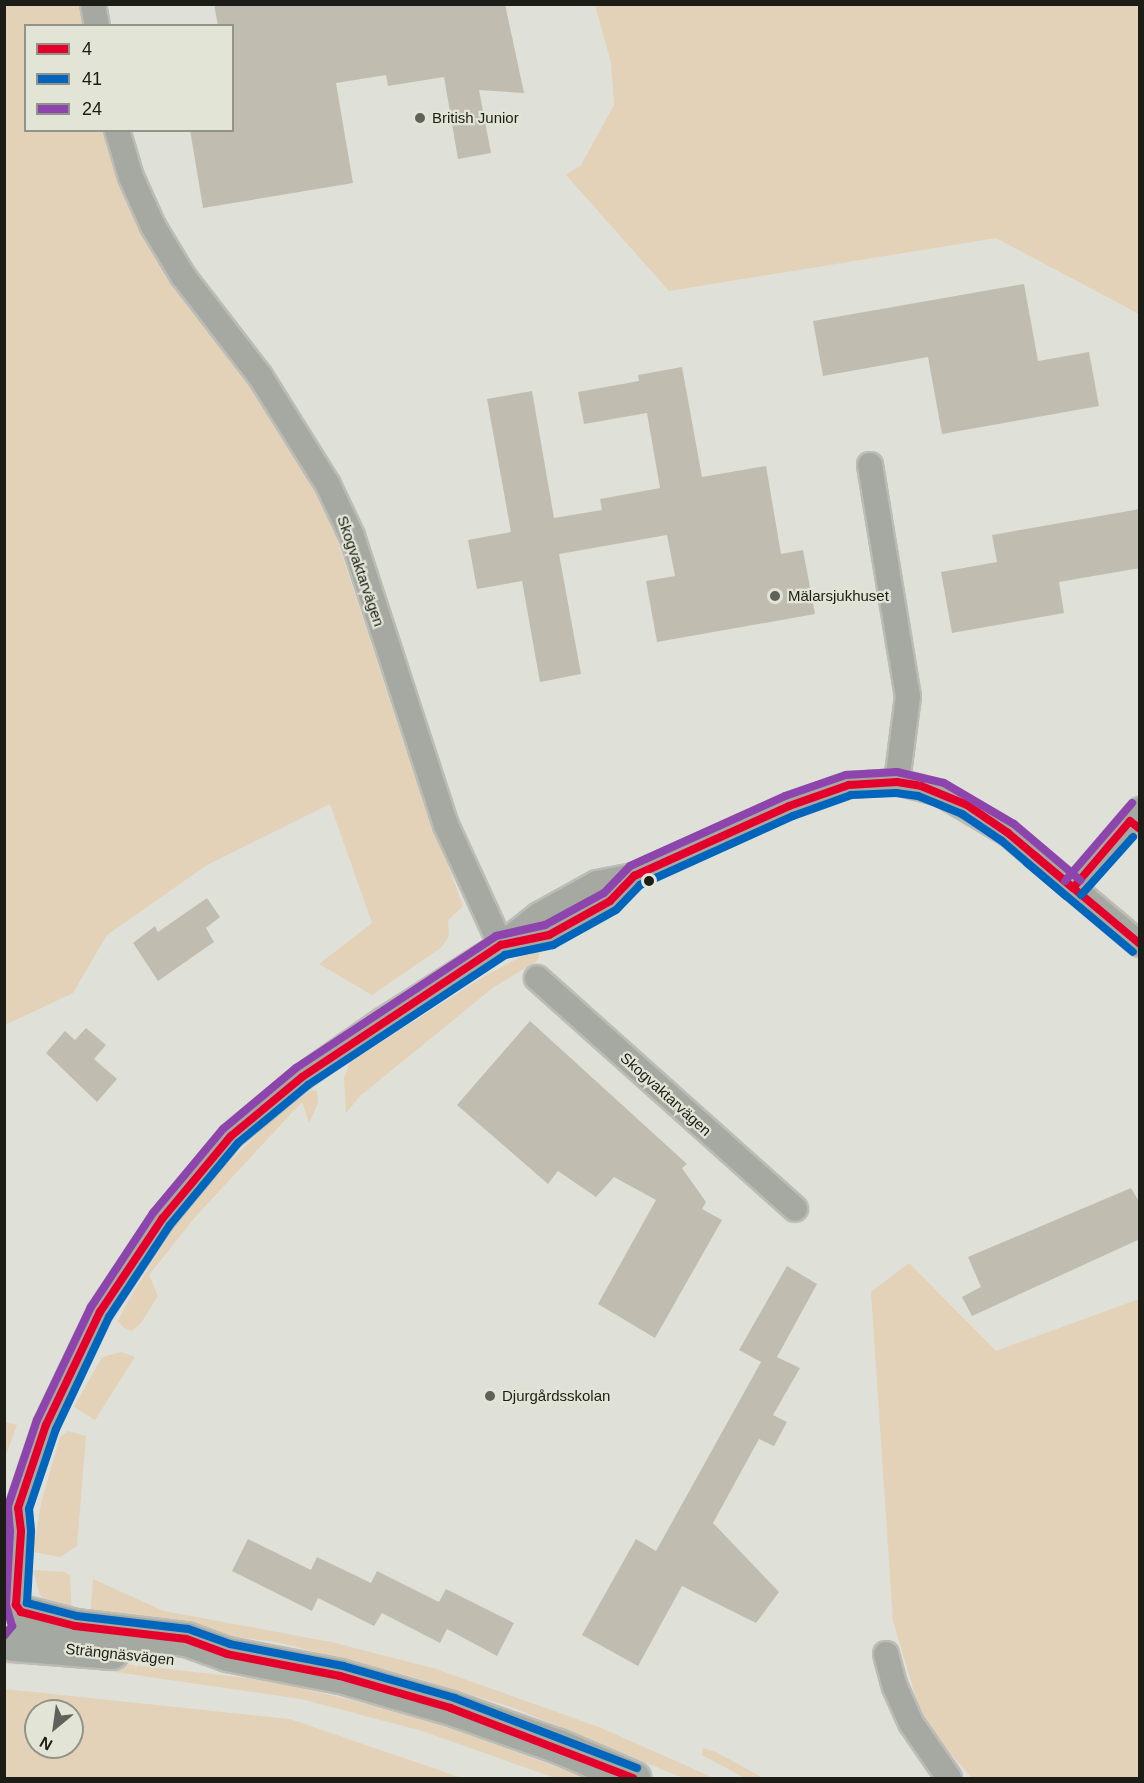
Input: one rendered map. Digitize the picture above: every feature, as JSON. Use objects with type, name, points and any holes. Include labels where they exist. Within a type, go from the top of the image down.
[{"type":"main road","points":[[9,1646],[23,1629],[14,1605]]},
{"type":"main road","name":"Strängnäsvägen","points":[[14,1605],[75,1626],[186,1640],[227,1654],[340,1676],[451,1708],[558,1746],[633,1779]]},
{"type":"main road","name":"Strängnäsvägen","points":[[9,1646],[184,1660],[227,1654]]},
{"type":"street","points":[[93,4],[97,24]]},
{"type":"street","name":"Skogvaktarvägen","points":[[118,132],[131,177],[153,226],[183,276],[260,376],[328,485],[352,536],[446,825],[501,945]]},
{"type":"street","points":[[870,465],[908,696],[897,783]]},
{"type":"street","points":[[14,1605],[21,1531],[11,1518],[46,1425],[100,1312],[162,1219],[231,1136],[311,1070],[501,945],[539,915],[597,883],[634,876],[789,806],[849,785],[897,783],[921,786],[967,806],[1008,833],[1140,944]]},
{"type":"street","points":[[1073,888],[1140,810]]},
{"type":"street","name":"Skogvaktarvägen","points":[[537,978],[795,1209]]},
{"type":"street","points":[[886,1654],[895,1687],[912,1723],[949,1779]]},
{"type":"shaded area","points":[[4,5],[84,5],[88,24],[24,24],[24,132],[107,132],[130,205],[156,257],[291,445],[329,515],[408,756],[463,906],[448,920],[449,936],[442,947],[372,995],[319,964],[372,923],[330,804],[207,865],[107,935],[73,993],[5,1025]]},
{"type":"shaded area","points":[[595,5],[1139,5],[1139,314],[996,238],[669,291],[566,175],[581,165],[614,105],[611,63]]},
{"type":"shaded area","points":[[541,945],[538,960],[494,987],[360,1096],[346,1113],[344,1078],[350,1062],[480,979]]},
{"type":"shaded area","points":[[311,1090],[317,1091],[318,1103],[309,1123],[302,1102],[196,1216],[149,1275],[158,1296],[141,1323],[132,1331],[124,1328],[118,1321],[128,1301],[175,1226],[222,1169],[269,1123]]},
{"type":"shaded area","points":[[909,1263],[996,1351],[1139,1299],[1139,1778],[972,1778],[932,1733],[918,1705],[893,1621],[871,1292]]},
{"type":"shaded area","points":[[122,1352],[135,1357],[95,1420],[74,1407],[102,1357]]},
{"type":"shaded area","points":[[4,1422],[17,1425],[5,1458]]},
{"type":"shaded area","points":[[68,1431],[86,1436],[77,1546],[60,1557],[33,1552],[41,1503],[60,1437]]},
{"type":"shaded area","points":[[33,1570],[65,1572],[70,1576],[72,1617],[56,1610],[40,1595]]},
{"type":"shaded area","points":[[93,1579],[164,1611],[331,1642],[433,1668],[599,1727],[714,1778],[683,1778],[511,1707],[410,1676],[276,1642],[90,1618]]},
{"type":"shaded area","points":[[5,1658],[65,1660],[65,1666],[5,1664]]},
{"type":"shaded area","points":[[89,1660],[273,1681],[425,1718],[586,1778],[555,1778],[422,1731],[301,1699],[88,1668]]},
{"type":"shaded area","points":[[5,1689],[290,1719],[462,1778],[5,1778]]},
{"type":"shaded area","points":[[703,1748],[716,1752],[763,1778],[745,1778],[702,1755]]},
{"type":"building","points":[[214,4],[505,4],[524,93],[479,90],[491,153],[458,159],[444,77],[388,86],[386,75],[336,83],[353,183],[203,208],[190,132],[234,132],[234,24],[218,24]]},
{"type":"building","points":[[1024,284],[1038,361],[1089,352],[1099,406],[942,434],[928,357],[823,376],[813,321]]},
{"type":"building","points":[[682,367],[702,477],[766,466],[781,554],[803,550],[815,614],[657,642],[646,581],[675,576],[667,535],[559,554],[581,674],[540,682],[522,581],[477,589],[468,540],[511,532],[487,399],[532,391],[554,518],[602,510],[600,499],[660,488],[647,413],[584,424],[578,392],[639,381],[638,375]]},
{"type":"building","points":[[1140,509],[1140,568],[1059,582],[1064,613],[952,633],[941,572],[997,562],[992,535]]},
{"type":"building","points":[[207,898],[220,917],[206,928],[214,942],[158,981],[133,943],[155,926],[158,932]]},
{"type":"building","points":[[530,1021],[687,1164],[682,1168],[706,1202],[702,1209],[722,1220],[655,1338],[598,1304],[656,1200],[614,1177],[596,1197],[558,1171],[548,1184],[457,1105]]},
{"type":"building","points":[[86,1028],[106,1045],[94,1059],[117,1079],[97,1102],[46,1053],[65,1031],[75,1040]]},
{"type":"building","points":[[1131,1188],[1140,1203],[1140,1239],[972,1316],[962,1297],[981,1287],[968,1257]]},
{"type":"building","points":[[787,1266],[817,1284],[777,1357],[800,1368],[773,1415],[787,1422],[774,1446],[759,1439],[713,1523],[779,1592],[756,1623],[682,1586],[638,1666],[582,1635],[636,1539],[656,1551],[761,1362],[739,1350]]},
{"type":"building","points":[[248,1539],[311,1570],[317,1557],[371,1583],[377,1571],[439,1602],[446,1589],[514,1623],[497,1656],[447,1629],[440,1643],[382,1613],[374,1626],[318,1598],[312,1611],[232,1571]]},
{"type":"transit line","name":"24","points":[[4,1636],[12,1626],[6,1605],[10,1531],[8,1506],[37,1420],[91,1307],[153,1213],[223,1129],[296,1068],[496,936],[545,925],[604,893],[630,866],[785,796],[846,775],[897,772],[944,783],[1014,824],[1080,880]]},
{"type":"transit line","name":"4","points":[[633,1778],[451,1708],[340,1676],[227,1654],[186,1639],[75,1626],[21,1612],[16,1605],[21,1531],[18,1508],[46,1425],[100,1312],[162,1219],[231,1136],[302,1077],[501,945],[549,935],[610,901],[634,876],[789,806],[849,785],[897,782],[921,786],[967,805],[1008,833],[1073,888]]},
{"type":"transit line","name":"41","points":[[637,1768],[455,1698],[343,1666],[230,1644],[188,1629],[77,1616],[27,1603],[31,1531],[29,1509],[56,1429],[109,1317],[170,1225],[238,1143],[308,1085],[505,955],[553,945],[616,910],[640,885],[793,816],[851,795],[896,793],[918,796],[962,814],[1002,841],[1066,896]]},
{"type":"transit line","name":"24","points":[[1065,881],[1132,803]]},
{"type":"transit line","name":"4","points":[[1073,888],[1130,821],[1140,829]]},
{"type":"transit line","name":"41","points":[[1081,895],[1133,837]]},
{"type":"transit line","name":"4","points":[[1034,855],[1140,944]]},
{"type":"transit line","name":"41","points":[[1027,863],[1133,952]]},
{"type":"place","name":"British Junior","points":[[420,118]]},
{"type":"place","name":"Mälarsjukhuset","points":[[775,596]]},
{"type":"place","name":"Djurgårdsskolan","points":[[490,1396]]}]
